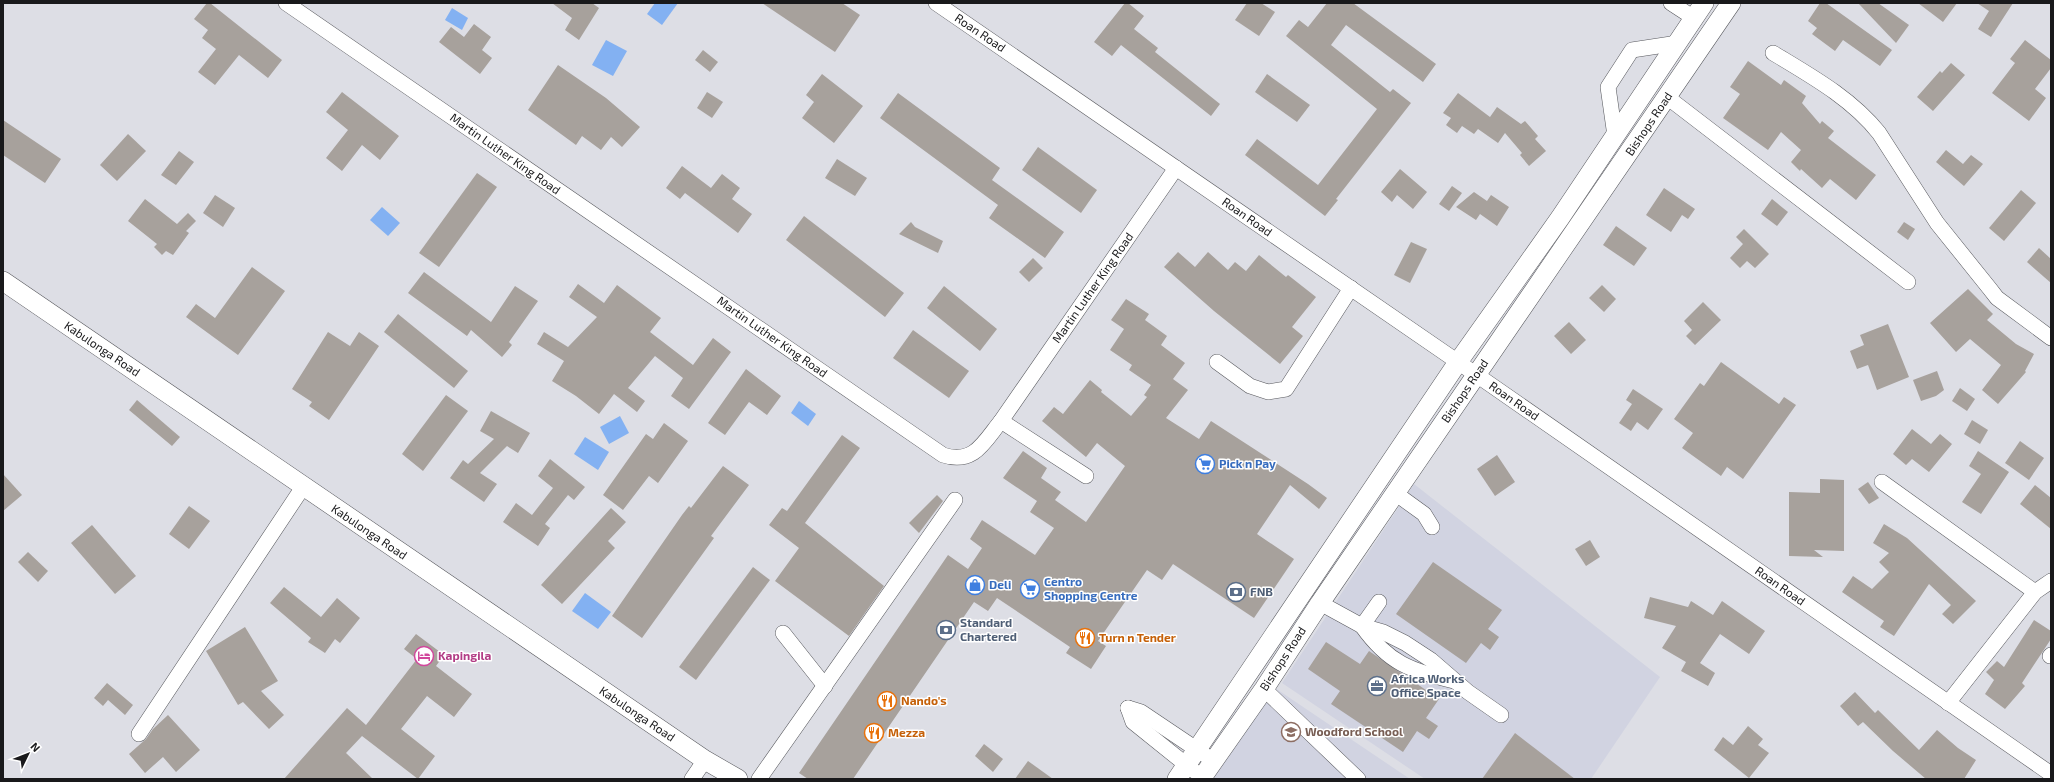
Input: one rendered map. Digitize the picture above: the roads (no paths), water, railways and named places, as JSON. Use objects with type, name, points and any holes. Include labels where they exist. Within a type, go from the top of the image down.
[{"type":"main road","name":"Bishops Road","points":[[1202,778],[1213,760],[1264,689],[1320,603],[1476,374],[1731,3]]},
{"type":"main road","name":"Bishops Road","points":[[1181,773],[1458,362],[1560,218],[1699,11]]},
{"type":"main road","name":"Kabulonga Road","points":[[3,281],[303,487],[706,760],[738,779]]},
{"type":"street","name":"Martin Luther King Road","points":[[286,3],[943,455],[954,459],[965,458],[976,452],[1001,421],[1176,168]]},
{"type":"street","name":"Roan Road","points":[[936,3],[1476,374],[2051,774]]},
{"type":"street","points":[[1671,3],[1699,11]]},
{"type":"street","points":[[1615,136],[1608,87],[1632,50],[1678,43]]},
{"type":"street","points":[[1772,53],[1830,88],[1868,120],[1879,133],[1937,223],[1994,294],[2051,338]]},
{"type":"street","points":[[1667,97],[1908,282]]},
{"type":"street","points":[[1217,362],[1250,386],[1268,392],[1286,389],[1351,288]]},
{"type":"street","points":[[1001,421],[1086,476]]},
{"type":"street","points":[[1882,482],[2036,592]]},
{"type":"street","points":[[139,734],[303,487]]},
{"type":"street","points":[[1395,493],[1424,514],[1432,527]]},
{"type":"street","points":[[759,779],[956,500]]},
{"type":"street","points":[[1948,703],[2036,592],[2051,581]]},
{"type":"street","points":[[1362,626],[1379,602]]},
{"type":"street","points":[[1320,603],[1362,626],[1383,632],[1405,643],[1431,660],[1468,692],[1501,715]]},
{"type":"street","points":[[1362,626],[1375,645],[1398,663],[1424,674],[1457,682]]},
{"type":"street","points":[[784,633],[825,686]]},
{"type":"street","points":[[1264,689],[1358,779]]},
{"type":"street","points":[[1202,778],[1181,773],[1133,722],[1128,708],[1141,712],[1213,760]]},
{"type":"street","points":[[692,779],[706,760]]},
{"type":"water","points":[[655,3],[678,3],[662,25],[647,14]]},
{"type":"water","points":[[452,8],[468,18],[462,30],[445,20]]},
{"type":"water","points":[[606,40],[627,51],[613,76],[592,65]]},
{"type":"water","points":[[382,207],[400,223],[388,236],[370,220]]},
{"type":"water","points":[[799,401],[816,414],[808,426],[791,413]]},
{"type":"water","points":[[620,416],[629,433],[609,444],[600,427]]},
{"type":"water","points":[[585,437],[609,452],[598,470],[574,454]]},
{"type":"water","points":[[585,593],[611,612],[598,629],[572,611]]},
{"type":"place","name":"Pick n Pay","points":[[1205,464]]},
{"type":"place","name":"Deli","points":[[975,585]]},
{"type":"place","name":"Centro Shopping Centre","points":[[1030,589]]},
{"type":"place","name":"FNB","points":[[1236,592]]},
{"type":"place","name":"Standard Chartered","points":[[946,630]]},
{"type":"place","name":"Turn n Tender","points":[[1085,638]]},
{"type":"place","name":"Kapingila","points":[[424,656]]},
{"type":"place","name":"Africa Works Office Space","points":[[1377,686]]},
{"type":"place","name":"Nando's","points":[[887,701]]},
{"type":"place","name":"Woodford School","points":[[1291,732]]},
{"type":"place","name":"Mezza","points":[[874,733]]}]
